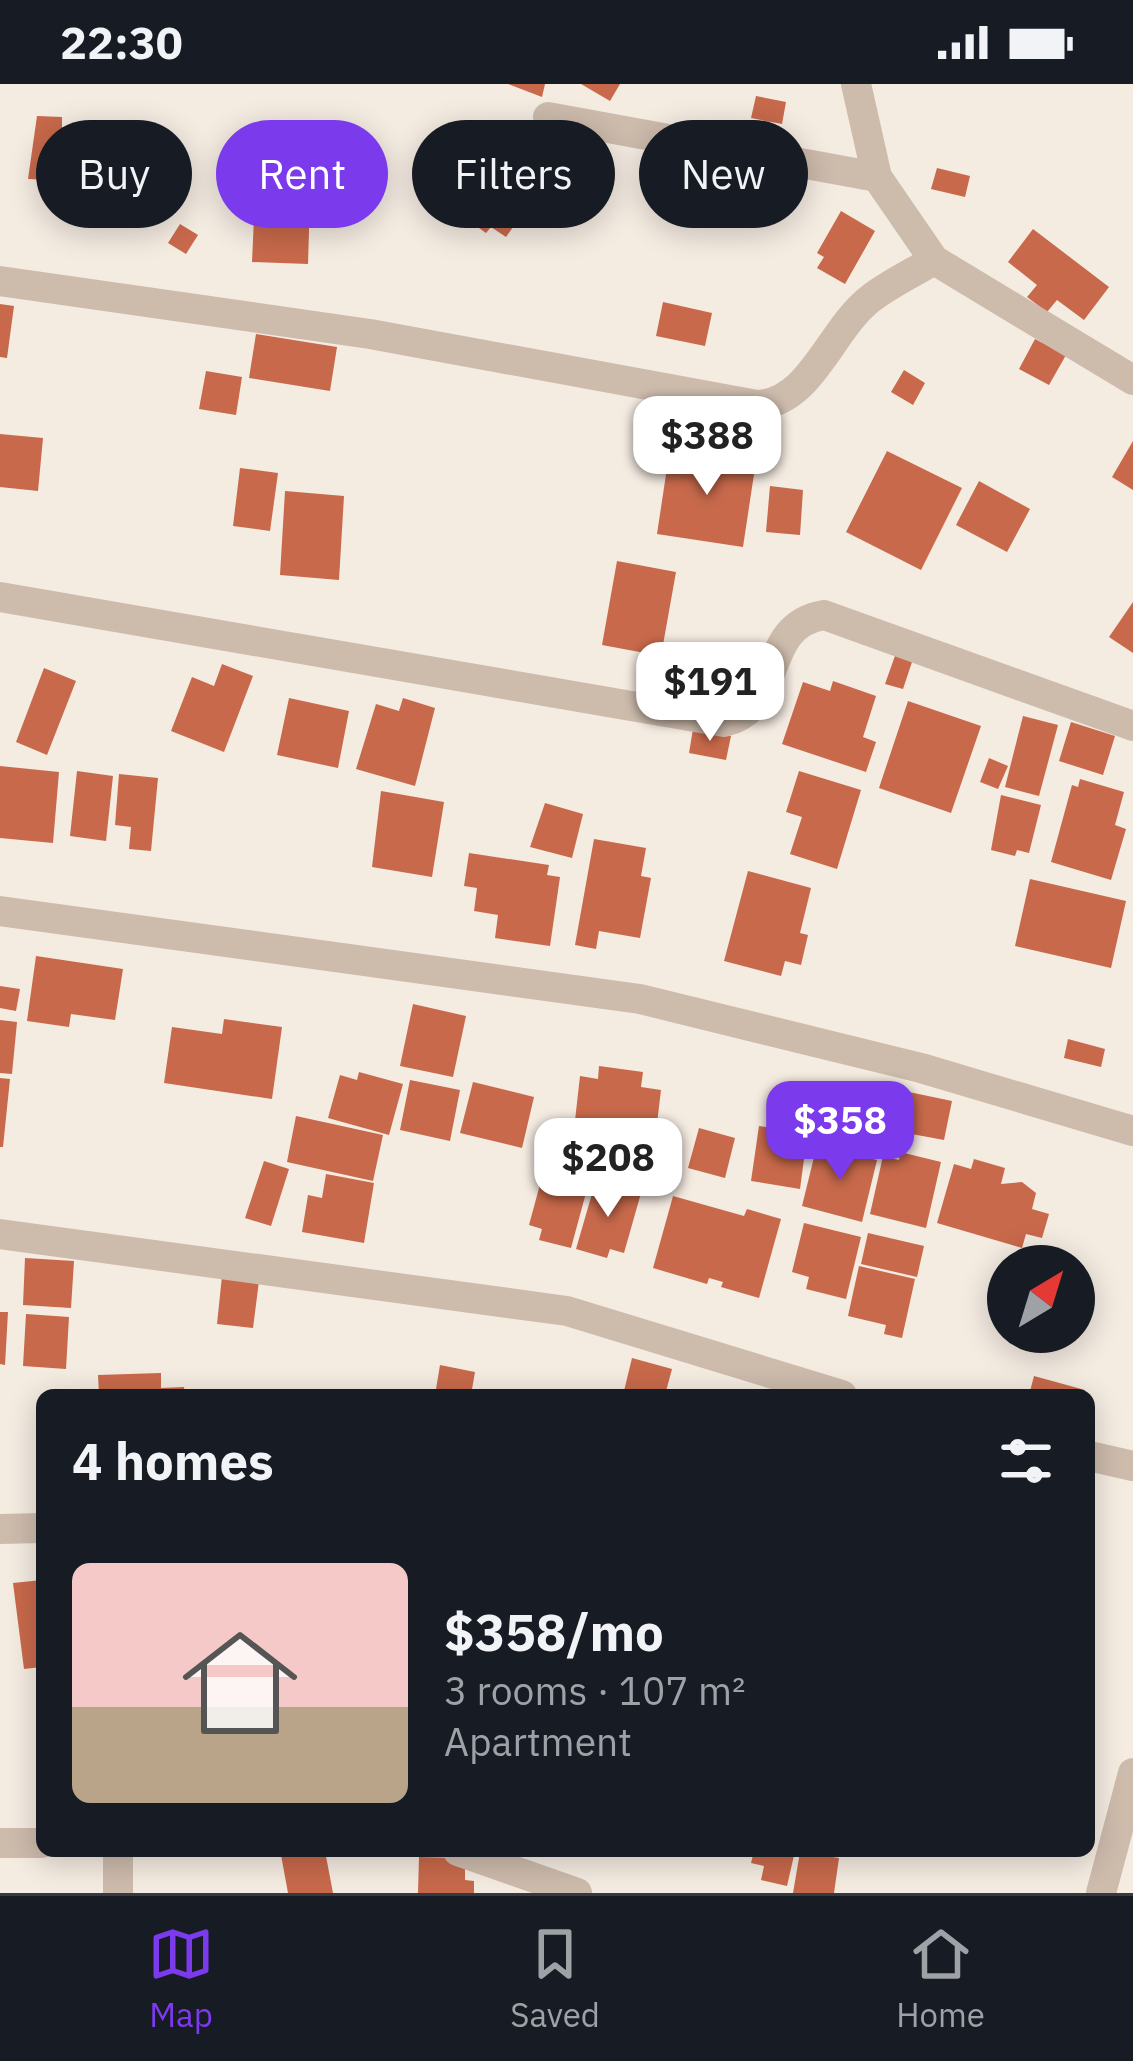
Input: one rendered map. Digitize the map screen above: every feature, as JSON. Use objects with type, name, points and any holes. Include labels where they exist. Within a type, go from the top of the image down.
[{"type":"street","points":[[856,84],[877,177],[934,260],[1133,380]]},
{"type":"street","points":[[548,117],[877,177]]},
{"type":"street","points":[[0,280],[370,334],[758,405],[777,404],[793,394],[848,320],[934,260]]},
{"type":"street","points":[[0,597],[724,722],[745,717],[762,695],[786,634],[800,619],[824,616],[1133,726]]},
{"type":"street","points":[[0,911],[640,999],[921,1068],[1133,1131]]},
{"type":"street","points":[[0,1234],[567,1311],[822,1389]]},
{"type":"street","points":[[1095,1457],[1133,1466]]},
{"type":"street","points":[[0,1529],[36,1528]]},
{"type":"street","points":[[1101,1893],[1133,1773]]},
{"type":"street","points":[[0,1843],[36,1843]]},
{"type":"street","points":[[118,1857],[118,1893]]},
{"type":"street","points":[[475,1857],[578,1893]]},
{"type":"building","points":[[508,84],[545,84],[542,97]]},
{"type":"building","points":[[581,84],[620,84],[610,101]]},
{"type":"building","points":[[756,96],[786,102],[783,120],[751,118]]},
{"type":"building","points":[[36,123],[36,179],[28,179]]},
{"type":"building","points":[[937,168],[970,176],[965,197],[931,189]]},
{"type":"building","points":[[841,211],[875,231],[845,284],[817,268],[824,257],[817,253]]},
{"type":"building","points":[[177,228],[198,235],[186,254],[168,243]]},
{"type":"building","points":[[254,228],[309,228],[308,264],[252,262]]},
{"type":"building","points":[[1033,229],[1109,287],[1084,320],[1057,300],[1047,312],[1027,297],[1037,285],[1008,262]]},
{"type":"building","points":[[663,302],[712,313],[705,346],[656,336]]},
{"type":"building","points":[[0,304],[14,306],[7,358],[0,357]]},
{"type":"building","points":[[256,334],[337,347],[330,391],[249,378]]},
{"type":"building","points":[[1035,339],[1066,355],[1049,385],[1019,369]]},
{"type":"building","points":[[904,370],[925,383],[913,405],[891,392]]},
{"type":"building","points":[[206,371],[242,377],[236,415],[199,409]]},
{"type":"building","points":[[0,434],[43,438],[38,491],[0,487]]},
{"type":"building","points":[[1133,441],[1133,490],[1112,477]]},
{"type":"building","points":[[670,448],[756,461],[743,547],[657,534]]},
{"type":"building","points":[[887,451],[962,488],[921,570],[846,532]]},
{"type":"building","points":[[240,468],[278,473],[270,531],[233,526]]},
{"type":"building","points":[[979,481],[1030,509],[1007,552],[956,525]]},
{"type":"building","points":[[770,486],[803,490],[800,535],[766,532]]},
{"type":"building","points":[[285,491],[344,496],[339,580],[280,575]]},
{"type":"building","points":[[617,561],[676,572],[661,656],[602,645]]},
{"type":"building","points":[[1133,602],[1133,653],[1109,637]]},
{"type":"building","points":[[896,653],[913,659],[903,689],[885,684]]},
{"type":"building","points":[[222,664],[253,676],[224,752],[171,731],[192,677],[214,686]]},
{"type":"building","points":[[44,668],[76,681],[47,755],[16,742]]},
{"type":"building","points":[[833,681],[876,696],[863,737],[876,742],[866,772],[782,744],[803,682],[830,691]]},
{"type":"building","points":[[289,698],[349,711],[338,768],[277,755]]},
{"type":"building","points":[[403,698],[435,708],[415,786],[356,769],[376,704],[399,711]]},
{"type":"building","points":[[908,701],[981,726],[951,813],[879,788]]},
{"type":"building","points":[[1023,716],[1058,725],[1039,796],[1005,787]]},
{"type":"building","points":[[1071,722],[1115,736],[1103,775],[1059,761]]},
{"type":"building","points":[[693,729],[731,736],[726,760],[689,753]]},
{"type":"building","points":[[989,758],[1008,766],[998,789],[980,782]]},
{"type":"building","points":[[0,766],[59,772],[53,843],[0,838]]},
{"type":"building","points":[[77,771],[113,776],[106,841],[70,836]]},
{"type":"building","points":[[799,771],[861,790],[837,869],[790,854],[802,817],[786,812]]},
{"type":"building","points":[[119,774],[158,778],[151,851],[129,849],[131,827],[115,825]]},
{"type":"building","points":[[1080,779],[1124,792],[1115,825],[1126,829],[1111,880],[1051,862],[1072,785],[1078,787]]},
{"type":"building","points":[[381,791],[444,802],[432,877],[372,867]]},
{"type":"building","points":[[1001,795],[1041,805],[1029,853],[1017,850],[1015,856],[991,850]]},
{"type":"building","points":[[545,803],[583,814],[572,858],[530,847]]},
{"type":"building","points":[[594,839],[646,848],[641,876],[651,878],[640,938],[599,931],[596,949],[575,945]]},
{"type":"building","points":[[469,853],[549,865],[547,875],[560,877],[550,946],[495,938],[498,915],[474,911],[477,888],[464,886]]},
{"type":"building","points":[[748,871],[811,888],[800,933],[808,935],[801,965],[785,961],[781,976],[724,961]]},
{"type":"building","points":[[1030,879],[1126,901],[1111,968],[1015,946]]},
{"type":"building","points":[[36,956],[123,969],[115,1020],[71,1014],[69,1027],[27,1021]]},
{"type":"building","points":[[0,986],[20,989],[16,1011],[0,1008]]},
{"type":"building","points":[[413,1004],[466,1016],[453,1077],[400,1066]]},
{"type":"building","points":[[224,1019],[282,1027],[272,1099],[164,1083],[172,1027],[222,1034]]},
{"type":"building","points":[[0,1020],[17,1022],[12,1074],[0,1073]]},
{"type":"building","points":[[1068,1039],[1105,1049],[1101,1067],[1064,1058]]},
{"type":"building","points":[[599,1066],[643,1072],[641,1087],[661,1090],[653,1157],[572,1147],[580,1076],[598,1079]]},
{"type":"building","points":[[359,1072],[403,1084],[389,1135],[328,1118],[340,1075],[357,1080]]},
{"type":"building","points":[[0,1078],[10,1079],[3,1147],[0,1147]]},
{"type":"building","points":[[410,1080],[460,1090],[450,1141],[400,1130]]},
{"type":"building","points":[[473,1082],[534,1097],[522,1148],[460,1133]]},
{"type":"building","points":[[909,1092],[952,1101],[944,1140],[901,1132]]},
{"type":"building","points":[[296,1116],[383,1135],[373,1181],[287,1162]]},
{"type":"building","points":[[759,1126],[790,1130],[788,1141],[806,1144],[800,1189],[751,1181]]},
{"type":"building","points":[[699,1128],[735,1138],[725,1178],[688,1168]]},
{"type":"building","points":[[817,1145],[877,1160],[862,1222],[802,1206]]},
{"type":"building","points":[[900,1152],[941,1162],[926,1228],[870,1214],[883,1156],[899,1160]]},
{"type":"building","points":[[974,1159],[1005,1168],[1001,1184],[1022,1182],[1036,1193],[1032,1209],[1049,1214],[1042,1238],[1026,1234],[1023,1245],[1012,1245],[937,1223],[954,1164],[971,1169]]},
{"type":"building","points":[[264,1161],[289,1169],[271,1226],[245,1218]]},
{"type":"building","points":[[545,1166],[590,1178],[571,1248],[539,1240],[542,1229],[529,1225]]},
{"type":"building","points":[[326,1174],[374,1183],[364,1243],[302,1232],[308,1195],[322,1198]]},
{"type":"building","points":[[596,1180],[641,1193],[624,1253],[610,1249],[607,1258],[576,1249]]},
{"type":"building","points":[[673,1196],[744,1216],[747,1209],[781,1219],[759,1298],[721,1287],[723,1282],[709,1278],[707,1284],[653,1268]]},
{"type":"building","points":[[804,1223],[861,1237],[846,1299],[806,1289],[809,1277],[792,1272]]},
{"type":"building","points":[[868,1233],[924,1246],[917,1277],[861,1264]]},
{"type":"building","points":[[25,1258],[74,1261],[71,1308],[23,1305]]},
{"type":"building","points":[[859,1266],[915,1279],[902,1338],[884,1334],[886,1325],[848,1316]]},
{"type":"building","points":[[222,1276],[259,1281],[253,1328],[217,1324]]},
{"type":"building","points":[[0,1312],[8,1312],[5,1365],[0,1364]]},
{"type":"building","points":[[26,1314],[69,1317],[66,1369],[23,1366]]},
{"type":"building","points":[[632,1358],[672,1369],[667,1389],[624,1389]]},
{"type":"building","points":[[440,1365],[475,1372],[472,1389],[436,1389]]},
{"type":"building","points":[[161,1373],[161,1388],[184,1389],[99,1389],[98,1375]]},
{"type":"building","points":[[1034,1376],[1081,1389],[1031,1389]]},
{"type":"building","points":[[36,1581],[36,1668],[24,1669],[13,1583]]},
{"type":"building","points":[[281,1857],[326,1857],[333,1893],[288,1893]]},
{"type":"building","points":[[419,1857],[465,1858],[465,1880],[474,1881],[474,1893],[418,1893]]},
{"type":"building","points":[[752,1857],[794,1857],[787,1886],[761,1880],[764,1866],[751,1863]]},
{"type":"building","points":[[799,1857],[839,1858],[834,1893],[793,1893]]}]
